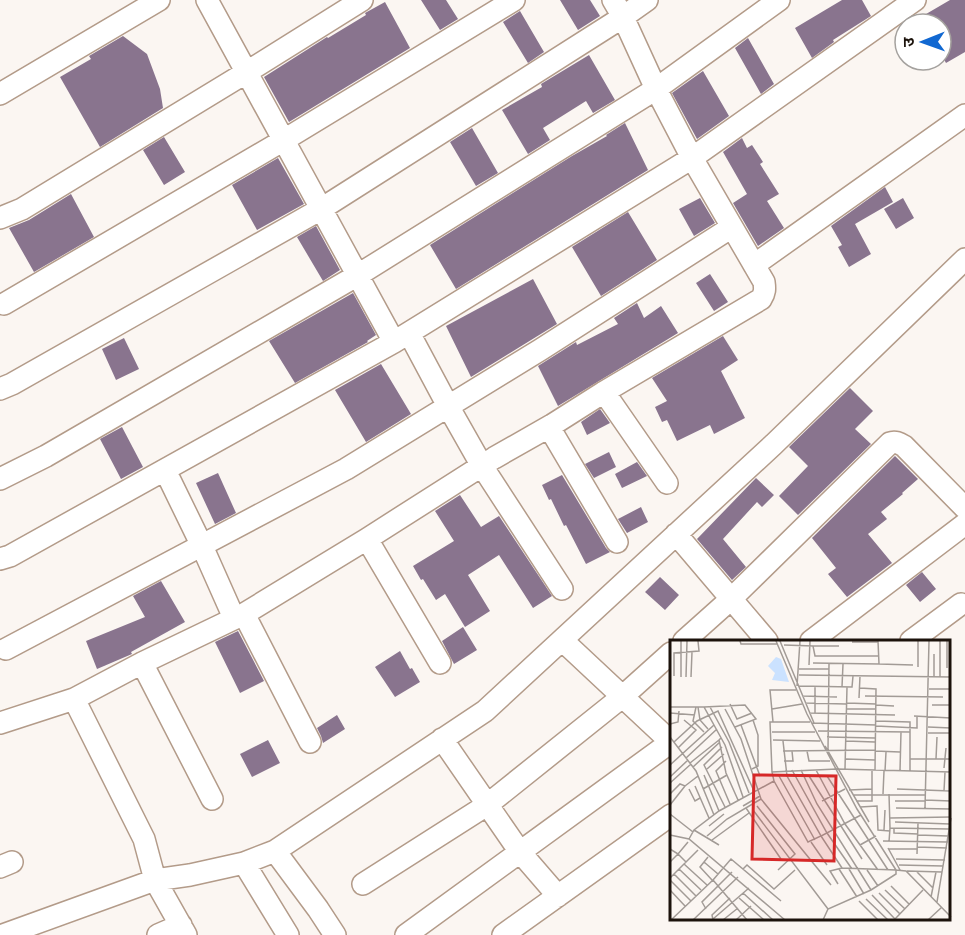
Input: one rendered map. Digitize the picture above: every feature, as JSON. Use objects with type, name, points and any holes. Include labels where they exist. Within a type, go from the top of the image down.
[{"type":"street","points":[[0,94],[159,0]]},
{"type":"street","points":[[207,0],[358,275],[448,406],[482,466],[562,589]]},
{"type":"street","points":[[0,218],[22,209],[362,0]]},
{"type":"street","points":[[4,304],[284,140],[514,0]]},
{"type":"street","points":[[0,389],[321,209],[618,9],[647,0]]},
{"type":"street","points":[[0,479],[46,456],[358,275],[656,89],[778,0]]},
{"type":"street","points":[[0,559],[10,556],[402,337],[692,158],[915,0]]},
{"type":"street","points":[[0,723],[74,699],[239,616],[764,295],[764,282],[692,158],[618,9]]},
{"type":"street","points":[[754,266],[965,115]]},
{"type":"street","points":[[6,649],[346,469],[732,227]]},
{"type":"street","points":[[3,935],[153,875],[190,875],[244,863],[275,850],[485,711],[782,436],[965,258]]},
{"type":"street","points":[[604,392],[667,483]]},
{"type":"street","points":[[549,427],[617,542]]},
{"type":"street","points":[[685,640],[731,599],[894,441],[904,446],[965,508]]},
{"type":"street","points":[[165,470],[239,616],[310,742]]},
{"type":"street","points":[[812,640],[965,524]]},
{"type":"street","points":[[676,534],[766,640]]},
{"type":"street","points":[[367,539],[440,663]]},
{"type":"street","points":[[912,640],[961,604]]},
{"type":"street","points":[[561,640],[670,741]]},
{"type":"street","points":[[363,884],[487,805],[622,697],[670,654]]},
{"type":"street","points":[[142,663],[212,799]]},
{"type":"street","points":[[74,699],[144,839],[153,875],[184,930],[158,935]]},
{"type":"street","points":[[442,740],[520,852],[558,896]]},
{"type":"street","points":[[406,935],[670,743]]},
{"type":"street","points":[[503,935],[670,816]]},
{"type":"street","points":[[275,850],[335,935]]},
{"type":"street","points":[[244,863],[288,935]]},
{"type":"building","points":[[421,0],[446,0],[458,19],[440,30]]},
{"type":"building","points":[[560,0],[590,0],[600,16],[578,30]]},
{"type":"building","points":[[842,0],[862,0],[871,16],[833,40],[834,42],[812,58],[795,28]]},
{"type":"building","points":[[950,0],[965,0],[965,52],[953,59],[953,12],[930,12]]},
{"type":"building","points":[[385,2],[410,48],[289,122],[264,77]]},
{"type":"building","points":[[520,11],[544,52],[528,63],[503,22]]},
{"type":"building","points":[[123,36],[147,54],[160,89],[163,108],[100,147],[60,77],[91,59],[89,56]]},
{"type":"building","points":[[748,38],[774,84],[761,94],[735,48]]},
{"type":"building","points":[[589,55],[615,100],[593,113],[586,101],[543,128],[550,140],[528,154],[502,110],[542,87],[541,84]]},
{"type":"building","points":[[703,71],[729,116],[697,139],[672,93]]},
{"type":"building","points":[[625,123],[648,170],[456,289],[430,245]]},
{"type":"building","points":[[472,128],[498,173],[476,186],[450,142]]},
{"type":"building","points":[[164,137],[185,172],[164,185],[143,150]]},
{"type":"building","points":[[742,138],[747,148],[752,145],[763,162],[760,164],[779,194],[767,201],[784,228],[758,246],[733,203],[747,194],[723,152]]},
{"type":"building","points":[[278,158],[304,204],[257,230],[232,185]]},
{"type":"building","points":[[885,187],[893,202],[855,224],[871,254],[849,267],[838,247],[842,245],[831,226]]},
{"type":"building","points":[[71,194],[94,237],[34,272],[9,228],[29,220]]},
{"type":"building","points":[[700,198],[715,223],[694,236],[679,209]]},
{"type":"building","points":[[903,198],[914,218],[896,229],[884,209]]},
{"type":"building","points":[[628,212],[657,260],[601,296],[572,247]]},
{"type":"building","points":[[316,226],[340,270],[323,281],[297,237]]},
{"type":"building","points":[[710,274],[728,302],[714,311],[696,283]]},
{"type":"building","points":[[533,279],[557,324],[471,377],[446,326]]},
{"type":"building","points":[[353,293],[376,335],[368,342],[295,383],[269,341]]},
{"type":"building","points":[[637,303],[644,318],[661,306],[678,333],[558,406],[538,366],[576,342],[577,345],[618,324],[614,318]]},
{"type":"building","points":[[723,336],[738,360],[721,371],[745,418],[714,434],[710,425],[677,441],[667,420],[662,422],[655,407],[667,401],[652,378]]},
{"type":"building","points":[[124,338],[139,369],[116,380],[102,349]]},
{"type":"building","points":[[381,364],[411,414],[366,442],[335,390]]},
{"type":"building","points":[[850,388],[873,411],[855,429],[871,444],[798,515],[779,496],[808,466],[789,447]]},
{"type":"building","points":[[600,409],[610,423],[587,435],[581,422]]},
{"type":"building","points":[[122,427],[143,467],[121,479],[100,439]]},
{"type":"building","points":[[609,452],[616,467],[594,478],[585,464]]},
{"type":"building","points":[[895,456],[918,479],[881,512],[887,519],[868,534],[892,563],[847,597],[828,574],[836,568],[812,538]]},
{"type":"building","points":[[637,462],[647,476],[622,488],[615,474]]},
{"type":"building","points":[[218,473],[236,513],[215,524],[196,483]]},
{"type":"building","points":[[562,475],[610,552],[586,564],[542,485]]},
{"type":"building","points":[[756,478],[774,495],[762,507],[757,502],[723,539],[746,567],[732,580],[697,539]]},
{"type":"building","points":[[460,495],[481,527],[499,516],[552,596],[533,608],[499,555],[468,575],[490,611],[465,627],[445,594],[436,600],[413,566],[454,541],[435,511]]},
{"type":"building","points":[[641,507],[648,522],[627,533],[618,519]]},
{"type":"building","points":[[922,572],[936,589],[920,602],[906,585]]},
{"type":"building","points":[[660,577],[679,595],[665,610],[645,592]]},
{"type":"building","points":[[161,581],[185,622],[131,652],[132,654],[97,669],[86,641],[145,617],[133,596]]},
{"type":"building","points":[[463,627],[477,650],[454,664],[442,641]]},
{"type":"building","points":[[238,631],[264,681],[240,693],[215,642]]},
{"type":"building","points":[[400,651],[420,682],[395,697],[375,667]]},
{"type":"building","points":[[337,715],[345,729],[323,743],[317,728]]},
{"type":"building","points":[[268,740],[280,763],[252,777],[240,754]]}]
